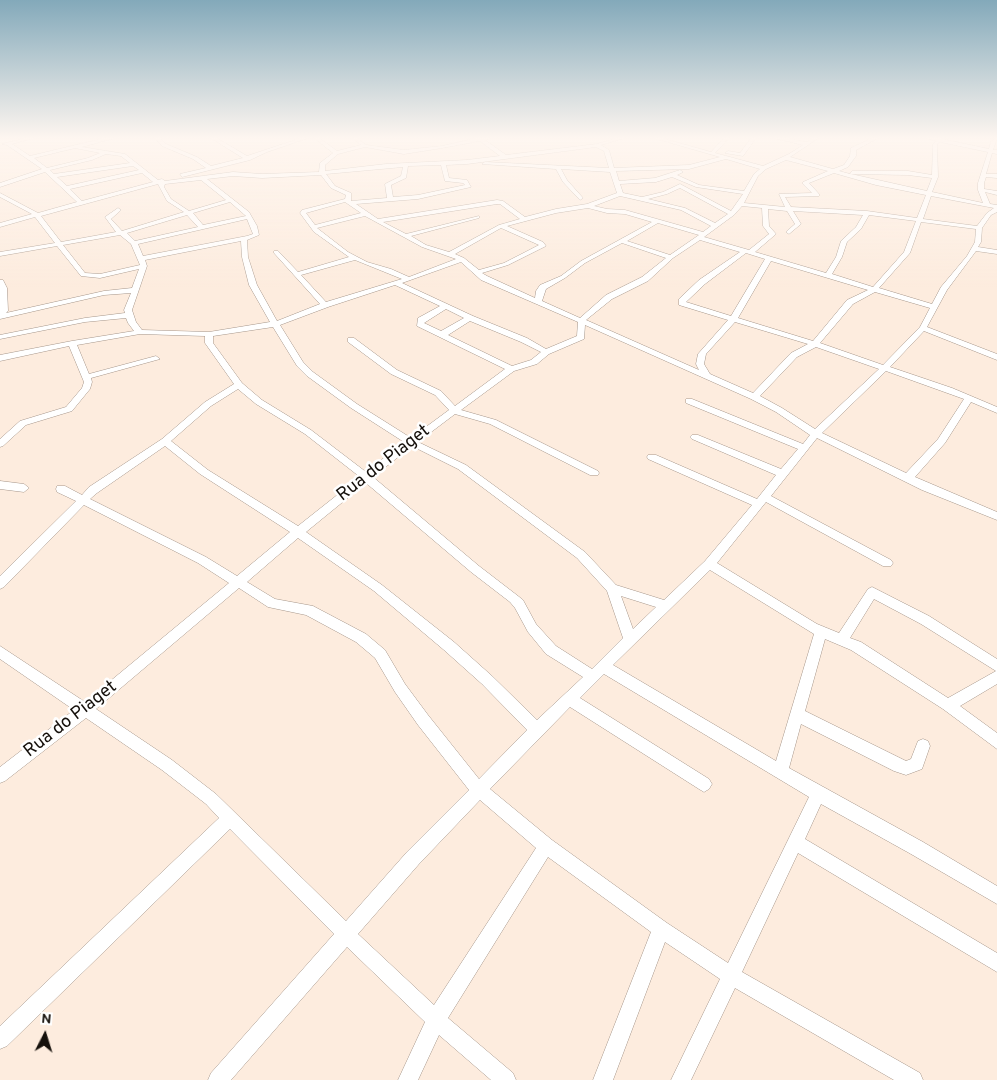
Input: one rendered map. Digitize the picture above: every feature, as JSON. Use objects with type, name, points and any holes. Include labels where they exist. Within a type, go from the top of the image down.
[{"type":"street","points":[[0,225],[140,187]]},
{"type":"street","points":[[161,187],[169,200],[188,213],[202,228]]},
{"type":"street","points":[[2,197],[36,214],[82,275],[100,276],[143,262],[256,235],[250,217],[214,187]]},
{"type":"street","points":[[336,187],[349,194],[348,202]]},
{"type":"street","points":[[387,187],[390,200]]},
{"type":"street","points":[[408,279],[346,253],[314,228],[303,212],[348,202],[390,200],[463,187]]},
{"type":"street","points":[[465,187],[481,203]]},
{"type":"street","points":[[570,187],[580,198]]},
{"type":"street","points":[[618,187],[620,194]]},
{"type":"street","points":[[640,198],[665,193],[677,187]]},
{"type":"street","points":[[683,187],[732,214]]},
{"type":"street","points":[[708,187],[746,193]]},
{"type":"street","points":[[582,320],[609,297],[644,279],[671,256],[732,214],[749,187]]},
{"type":"street","points":[[789,232],[798,224],[781,195],[817,195],[809,187]]},
{"type":"street","points":[[898,187],[987,204],[997,208]]},
{"type":"street","points":[[754,397],[794,356],[815,344],[850,302],[875,289],[907,253],[932,187]]},
{"type":"street","points":[[66,188],[81,203]]},
{"type":"street","points":[[981,190],[987,204]]},
{"type":"street","points":[[981,190],[997,193]]},
{"type":"street","points":[[451,254],[500,226],[556,211],[588,206],[620,194],[683,209],[715,226]]},
{"type":"street","points":[[0,254],[121,233],[231,200]]},
{"type":"street","points":[[348,202],[404,236],[424,246],[462,259],[495,283],[754,397],[816,434],[908,478],[997,516]]},
{"type":"street","points":[[377,221],[481,203],[499,202],[525,220]]},
{"type":"street","points":[[740,204],[867,214],[979,228]]},
{"type":"street","points":[[588,206],[607,211],[625,212],[658,221],[748,252],[934,307]]},
{"type":"street","points":[[765,207],[766,226],[773,234],[702,282],[682,301],[684,304],[815,344],[969,398],[997,410]]},
{"type":"street","points":[[218,1080],[413,858],[537,730],[709,564],[816,434],[886,369],[923,328],[944,289],[975,249],[979,228],[989,214],[997,208]]},
{"type":"street","points":[[118,210],[108,219],[134,243],[143,262],[128,310],[132,323],[140,332]]},
{"type":"street","points":[[314,228],[366,214]]},
{"type":"street","points":[[828,275],[839,257],[844,241],[859,228],[867,214]]},
{"type":"street","points":[[134,243],[250,217]]},
{"type":"street","points":[[404,236],[478,217]]},
{"type":"street","points":[[538,302],[543,286],[563,277],[583,262],[658,221]]},
{"type":"street","points":[[478,272],[506,264],[543,246],[541,243],[500,226]]},
{"type":"street","points":[[244,239],[245,258],[250,267],[253,284],[300,364],[310,374],[354,406],[411,442],[462,467],[581,555],[612,589],[630,639]]},
{"type":"street","points":[[622,241],[671,256]]},
{"type":"street","points":[[975,249],[997,252]]},
{"type":"street","points":[[276,252],[325,304]]},
{"type":"street","points":[[341,262],[346,253]]},
{"type":"street","points":[[297,274],[355,258]]},
{"type":"street","points":[[707,377],[700,364],[702,354],[734,318],[769,258]]},
{"type":"street","points":[[0,358],[72,343],[140,332],[209,334],[275,324],[325,304],[396,283],[462,259]]},
{"type":"street","points":[[0,282],[3,288],[4,311],[0,316]]},
{"type":"street","points":[[396,283],[470,318],[524,340],[546,352]]},
{"type":"street","points":[[0,316],[104,293],[134,290]]},
{"type":"street","points":[[446,306],[420,322],[423,326],[510,369]]},
{"type":"street","points":[[0,337],[92,318],[129,315]]},
{"type":"street","points":[[441,335],[470,318]]},
{"type":"street","name":"Rua do Piaget","points":[[0,776],[85,710],[298,532],[411,442],[510,369],[534,362],[546,352],[578,340],[581,337],[580,328],[582,320]]},
{"type":"street","points":[[923,328],[997,357]]},
{"type":"street","points":[[209,334],[209,343],[240,385],[259,402],[308,432],[366,477],[475,569],[514,599],[519,604],[532,628],[551,650],[597,671],[917,848],[997,896]]},
{"type":"street","points":[[351,340],[394,372],[438,392],[455,411],[493,422],[594,473]]},
{"type":"street","points":[[0,444],[23,423],[69,409],[88,386],[72,343]]},
{"type":"street","points":[[86,377],[156,359]]},
{"type":"street","points":[[0,584],[93,490],[165,441],[208,404],[240,385]]},
{"type":"street","points":[[908,478],[942,441],[969,398]]},
{"type":"street","points":[[689,401],[805,448]]},
{"type":"street","points":[[0,431],[14,430]]},
{"type":"street","points":[[696,437],[783,474]]},
{"type":"street","points":[[165,441],[204,472],[298,532],[378,588],[449,646],[487,680],[537,730]]},
{"type":"street","points":[[652,457],[761,500],[886,563]]},
{"type":"street","points":[[0,485],[24,488]]},
{"type":"street","points":[[61,489],[202,560],[272,603],[309,610],[361,638],[376,649],[423,720],[478,789],[546,846],[731,976],[913,1080]]},
{"type":"street","points":[[709,564],[821,632],[842,639],[948,705],[997,742]]},
{"type":"street","points":[[612,589],[665,606]]},
{"type":"street","points":[[842,639],[872,592],[925,620],[997,666]]},
{"type":"street","points":[[780,772],[821,632]]},
{"type":"street","points":[[0,652],[190,782],[230,818],[346,934],[436,1020],[506,1080]]},
{"type":"street","points":[[948,705],[997,677]]},
{"type":"street","points":[[570,699],[704,784]]},
{"type":"street","points":[[798,715],[906,768],[917,764],[923,746]]},
{"type":"street","points":[[681,1080],[818,794]]},
{"type":"street","points":[[0,1039],[230,818]]},
{"type":"street","points":[[794,842],[997,963]]},
{"type":"street","points":[[408,1080],[436,1020],[546,846]]},
{"type":"street","points":[[603,1080],[662,929]]}]
